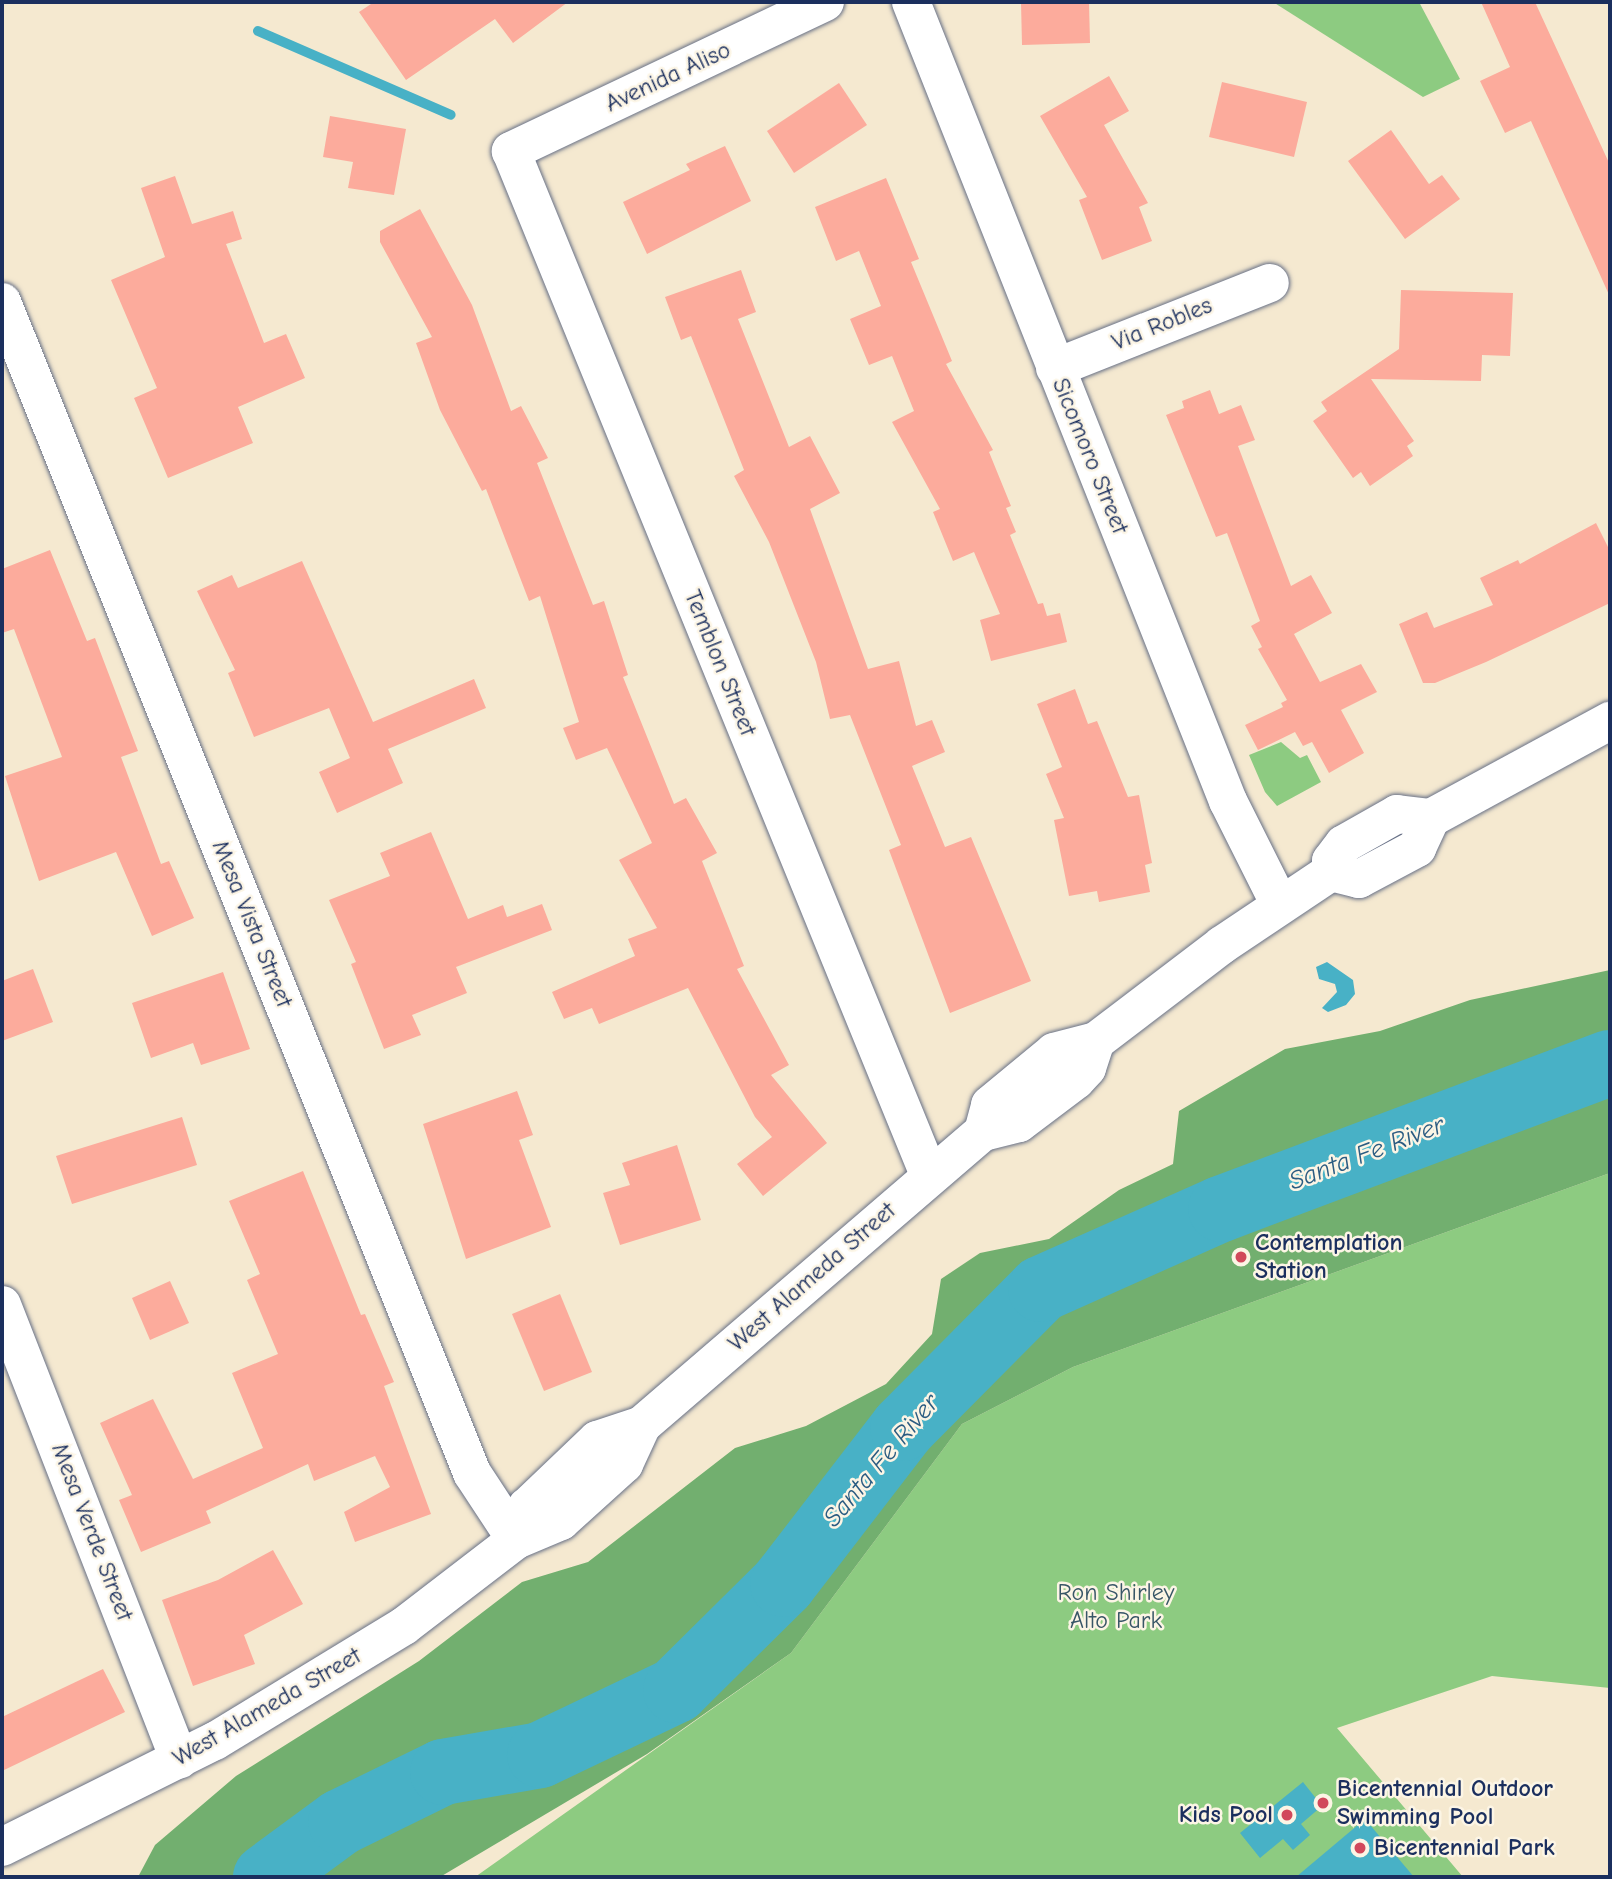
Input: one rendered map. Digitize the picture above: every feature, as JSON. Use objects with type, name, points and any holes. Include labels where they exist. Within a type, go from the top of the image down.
[{"type":"street","name":"Avenida Aliso","points":[[511,151],[825,2]]},
{"type":"street","name":"Sicomoro Street","points":[[911,2],[1228,801],[1280,905]]},
{"type":"street","name":"Temblon Street","points":[[511,151],[929,1175]]},
{"type":"street","name":"Via Robles","points":[[1055,368],[1270,283]]},
{"type":"street","name":"Mesa Vista Street","points":[[2,302],[472,1473],[516,1539]]},
{"type":"street","name":"West Alameda Street","points":[[2,1847],[179,1760],[404,1626],[516,1539],[547,1531],[624,1464],[642,1425],[929,1175],[983,1132],[990,1105],[1054,1052],[1096,1041],[1280,905],[1331,872],[1331,861],[1344,844],[1397,814],[1431,818],[1610,721]]},
{"type":"street","name":"Mesa Verde Street","points":[[2,1305],[179,1760]]},
{"type":"green space","points":[[1273,2],[1419,2],[1460,79],[1423,97]]},
{"type":"green space","points":[[1281,742],[1300,758],[1307,755],[1321,782],[1277,806],[1265,792],[1249,755]]},
{"type":"green space","points":[[1610,970],[1610,1173],[1073,1367],[962,1424],[791,1653],[647,1754],[440,1877],[138,1877],[155,1845],[236,1776],[419,1661],[522,1582],[588,1562],[735,1448],[806,1426],[886,1384],[932,1334],[941,1279],[980,1253],[1049,1239],[1119,1190],[1173,1164],[1179,1111],[1285,1049],[1380,1031],[1470,1000]]},
{"type":"green space","name":"Ron Shirley Alto Park","points":[[1610,1173],[1610,1688],[1492,1676],[1337,1728],[1463,1877],[475,1877],[791,1653],[962,1424],[1073,1367]]},
{"type":"water","points":[[1327,962],[1353,980],[1355,994],[1346,1005],[1328,1012],[1322,1008],[1337,992],[1335,984],[1319,979],[1316,967]]},
{"type":"water","name":"Kids Pool","points":[[1303,1782],[1322,1806],[1301,1824],[1310,1835],[1293,1850],[1283,1839],[1260,1858],[1240,1833]]},
{"type":"water","name":"Bicentennial Park","points":[[1365,1819],[1414,1877],[1296,1877]]},
{"type":"building","points":[[374,2],[568,2],[513,43],[495,19],[406,80],[359,12]]},
{"type":"building","points":[[1021,2],[1089,2],[1090,43],[1022,45]]},
{"type":"building","points":[[1481,2],[1535,2],[1610,165],[1610,297],[1531,121],[1505,133],[1480,81],[1510,67]]},
{"type":"building","points":[[1109,76],[1129,111],[1104,125],[1148,203],[1139,207],[1152,241],[1102,260],[1079,200],[1087,197],[1040,116]]},
{"type":"building","points":[[1222,82],[1307,102],[1294,157],[1209,137]]},
{"type":"building","points":[[839,83],[867,125],[794,173],[767,131]]},
{"type":"building","points":[[330,116],[406,129],[394,195],[348,188],[353,162],[323,157]]},
{"type":"building","points":[[1391,130],[1429,184],[1442,175],[1460,199],[1405,239],[1348,161]]},
{"type":"building","points":[[725,146],[751,201],[647,254],[623,202],[690,170],[686,164]]},
{"type":"building","points":[[175,176],[192,224],[233,211],[242,239],[226,244],[264,343],[286,334],[305,378],[238,407],[253,443],[168,478],[134,398],[157,388],[111,280],[165,257],[141,188]]},
{"type":"building","points":[[886,178],[919,259],[911,262],[952,361],[946,364],[993,450],[989,452],[1011,506],[1006,508],[1016,532],[1010,535],[1038,604],[1043,603],[1047,616],[1060,613],[1067,642],[991,661],[980,620],[1000,614],[974,552],[953,561],[933,512],[940,509],[892,422],[914,411],[892,356],[869,365],[850,319],[881,306],[859,251],[836,261],[815,207]]},
{"type":"building","points":[[420,209],[472,305],[511,411],[521,406],[548,458],[537,463],[593,605],[604,601],[628,675],[623,677],[674,804],[686,798],[717,853],[702,861],[744,966],[737,969],[789,1065],[771,1075],[827,1143],[763,1196],[737,1164],[772,1137],[755,1117],[688,988],[599,1024],[592,1008],[564,1019],[552,992],[635,956],[628,939],[657,928],[619,860],[652,843],[607,748],[576,760],[563,728],[579,722],[540,596],[529,601],[486,489],[482,491],[440,410],[416,343],[432,337],[380,242],[380,231]]},
{"type":"building","points":[[741,270],[756,312],[738,319],[789,447],[810,436],[840,493],[810,509],[868,669],[899,661],[916,726],[932,720],[945,752],[912,766],[945,847],[971,837],[1031,981],[950,1013],[889,850],[901,845],[850,715],[830,719],[816,662],[769,542],[734,476],[744,470],[691,336],[681,340],[665,297]]},
{"type":"building","points":[[1401,290],[1513,293],[1510,356],[1482,355],[1481,381],[1371,379],[1414,441],[1407,446],[1413,456],[1370,486],[1361,472],[1353,478],[1313,421],[1327,411],[1321,402],[1399,349]]},
{"type":"building","points":[[1210,390],[1219,414],[1241,405],[1255,440],[1238,446],[1291,586],[1311,575],[1332,613],[1294,634],[1320,682],[1361,664],[1377,692],[1341,710],[1364,753],[1329,773],[1312,742],[1303,746],[1295,732],[1258,750],[1245,725],[1283,707],[1281,703],[1287,700],[1258,649],[1262,647],[1251,626],[1260,621],[1227,533],[1216,537],[1166,415],[1184,408],[1182,401]]},
{"type":"building","points":[[1596,523],[1610,551],[1610,603],[1486,662],[1435,683],[1423,683],[1399,624],[1427,612],[1434,628],[1493,605],[1480,578],[1518,560],[1520,564]]},
{"type":"building","points":[[50,550],[87,641],[95,638],[138,751],[121,757],[161,864],[169,861],[194,918],[152,936],[116,852],[39,881],[5,776],[62,757],[14,629],[2,633],[2,569]]},
{"type":"building","points":[[302,561],[373,722],[474,679],[486,708],[388,749],[403,783],[337,813],[319,772],[350,758],[329,708],[254,737],[228,673],[235,670],[197,591],[232,575],[238,588]]},
{"type":"building","points":[[1075,689],[1088,724],[1097,721],[1128,797],[1139,795],[1152,863],[1145,865],[1150,892],[1099,902],[1097,891],[1069,896],[1054,820],[1064,818],[1046,774],[1062,767],[1037,704]]},
{"type":"building","points":[[431,832],[468,919],[503,905],[507,917],[542,904],[552,930],[456,967],[467,993],[412,1015],[421,1035],[384,1049],[351,964],[356,962],[329,900],[390,876],[380,853]]},
{"type":"building","points":[[33,969],[53,1022],[2,1041],[2,981]]},
{"type":"building","points":[[223,972],[250,1049],[201,1065],[193,1043],[151,1058],[132,1003]]},
{"type":"building","points":[[517,1091],[533,1135],[519,1140],[551,1227],[466,1259],[423,1124]]},
{"type":"building","points":[[182,1117],[197,1165],[72,1204],[56,1156]]},
{"type":"building","points":[[677,1145],[701,1220],[620,1245],[603,1193],[630,1185],[622,1163]]},
{"type":"building","points":[[303,1171],[361,1315],[365,1314],[394,1382],[384,1386],[431,1514],[355,1542],[344,1512],[390,1487],[375,1456],[314,1481],[308,1464],[206,1511],[211,1523],[141,1552],[119,1500],[132,1495],[100,1423],[153,1399],[193,1479],[263,1448],[232,1373],[278,1354],[247,1280],[260,1274],[229,1201]]},
{"type":"building","points":[[170,1281],[189,1323],[150,1340],[132,1298]]},
{"type":"building","points":[[560,1294],[592,1372],[544,1391],[512,1314]]},
{"type":"building","points":[[273,1550],[303,1604],[244,1635],[255,1664],[193,1686],[162,1600],[218,1580]]},
{"type":"building","points":[[103,1669],[125,1712],[2,1771],[2,1717]]},
{"type":"waterway","points":[[258,31],[451,115]]},
{"type":"waterway","name":"Santa Fe River","points":[[266,1877],[341,1822],[443,1772],[540,1755],[676,1690],[783,1584],[903,1428],[1041,1289],[1221,1209],[1610,1063]]},
{"type":"place","name":"Contemplation Station","points":[[1241,1257]]},
{"type":"place","name":"Bicentennial Outdoor Swimming Pool","points":[[1323,1803]]},
{"type":"place","name":"Kids Pool","points":[[1287,1815]]},
{"type":"place","name":"Bicentennial Park","points":[[1360,1848]]}]
